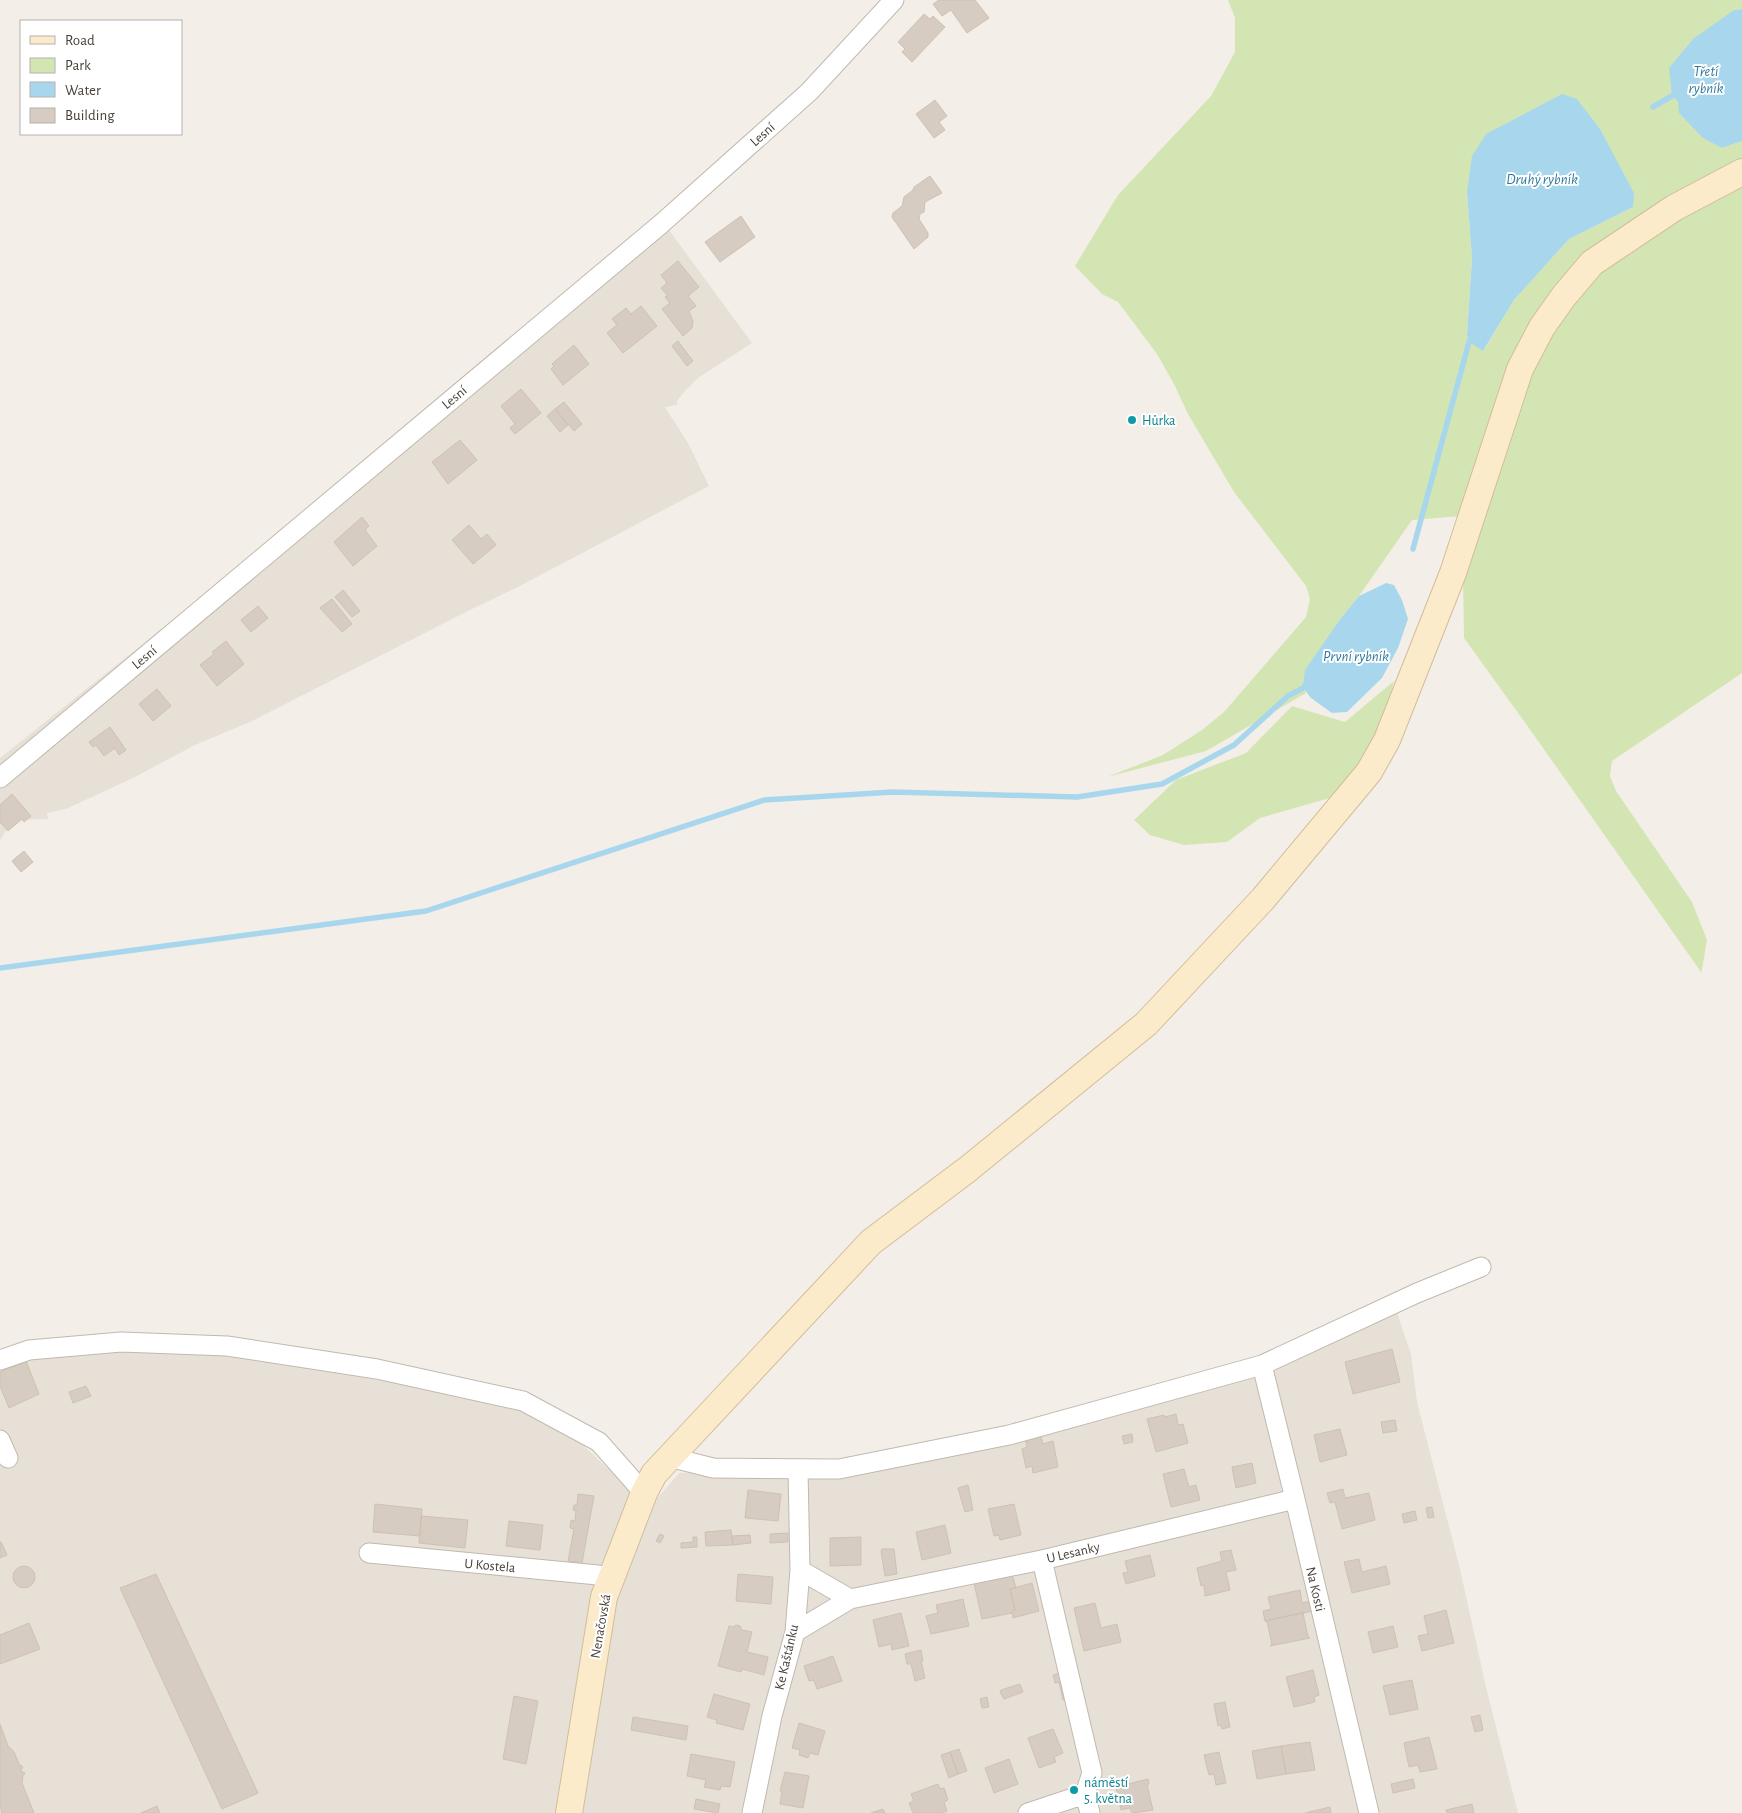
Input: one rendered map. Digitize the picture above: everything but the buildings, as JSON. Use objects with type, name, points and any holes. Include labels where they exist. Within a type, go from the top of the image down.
[{"type":"street","name":"Lesní","points":[[0,778],[661,224],[809,92],[894,0]]},
{"type":"street","name":"Nenačovská","points":[[570,1813],[604,1597],[644,1493],[654,1474],[871,1242],[968,1169],[1146,1024],[1263,899],[1369,772],[1387,740],[1453,573],[1520,369],[1542,327],[1564,296],[1592,263],[1674,208],[1742,172]]},
{"type":"street","points":[[669,1457],[713,1468],[839,1469],[1009,1435],[1262,1365],[1417,1293],[1480,1267]]},
{"type":"street","points":[[0,1360],[29,1350],[121,1342],[227,1346],[377,1369],[523,1402],[599,1442],[644,1493]]},
{"type":"street","name":"Na Kosti","points":[[1262,1365],[1369,1813]]},
{"type":"street","points":[[0,1440],[8,1458]]},
{"type":"street","name":"Ke Kaštánku","points":[[752,1813],[772,1716],[794,1632],[800,1570],[798,1469]]},
{"type":"street","name":"U Lesanky","points":[[794,1632],[850,1599],[1042,1560],[1295,1499]]},
{"type":"street","name":"U Kostela","points":[[369,1553],[598,1575],[609,1582]]},
{"type":"street","points":[[1042,1560],[1092,1773],[1085,1794],[1090,1813]]},
{"type":"street","points":[[800,1570],[850,1599]]},
{"type":"street","points":[[1030,1813],[1085,1794]]},
{"type":"shaded area","points":[[666,226],[752,343],[698,378],[677,401],[677,405],[665,407],[688,443],[709,486],[518,587],[252,721],[195,745],[135,777],[66,809],[47,813],[48,819],[13,820],[0,840],[0,758]]},
{"type":"shaded area","points":[[1397,1313],[1411,1354],[1417,1402],[1460,1569],[1486,1687],[1518,1813],[0,1813],[0,1365],[33,1353],[125,1345],[224,1353],[435,1390],[513,1406],[582,1444],[649,1508],[679,1473],[718,1471],[803,1472],[1266,1368]]},
{"type":"green space","points":[[1228,0],[1742,0],[1742,9],[1734,10],[1678,101],[1722,148],[1742,141],[1742,160],[1585,255],[1461,516],[1412,520],[1359,596],[1341,618],[1303,688],[1306,693],[1206,751],[1107,777],[1163,755],[1202,730],[1224,712],[1306,617],[1310,599],[1306,586],[1234,492],[1188,414],[1157,354],[1118,302],[1102,294],[1075,266],[1118,195],[1211,96],[1235,52],[1235,18]],"holes":[[[1467,192],[1633,207],[1569,239],[1514,300],[1484,350],[1467,335],[1472,258]]]},
{"type":"green space","points":[[1742,184],[1742,673],[1612,761],[1610,776],[1616,791],[1692,902],[1707,940],[1701,975],[1701,972],[1464,638],[1463,577],[1530,373],[1551,333],[1600,271],[1680,217]]},
{"type":"green space","points":[[1394,681],[1383,723],[1357,769],[1333,797],[1260,818],[1227,842],[1184,845],[1150,835],[1134,820],[1176,780],[1246,753],[1292,706],[1345,722]]},
{"type":"water","name":"Třetí rybník","points":[[1742,9],[1742,141],[1722,148],[1703,138],[1679,113],[1678,101],[1672,96],[1669,68],[1693,39],[1734,10]]},
{"type":"water","name":"Druhý rybník","points":[[1562,94],[1577,99],[1600,129],[1634,193],[1633,207],[1569,239],[1514,300],[1483,351],[1469,342],[1467,335],[1472,258],[1467,192],[1472,156],[1486,134]]},
{"type":"water","name":"První rybník","points":[[1386,583],[1394,585],[1402,600],[1408,619],[1398,648],[1382,678],[1347,712],[1332,713],[1311,698],[1303,688],[1305,670],[1341,618],[1359,596]]},
{"type":"waterway","points":[[1653,107],[1677,93]]},
{"type":"waterway","points":[[1413,549],[1469,342],[1473,335]]},
{"type":"waterway","points":[[0,968],[426,911],[764,800],[893,792],[1077,797],[1162,784],[1234,745],[1288,696],[1303,688],[1307,683]]},
{"type":"place","name":"Hůrka","points":[[1132,420]]},
{"type":"place","name":"náměstí 5. května","points":[[1074,1790]]}]
